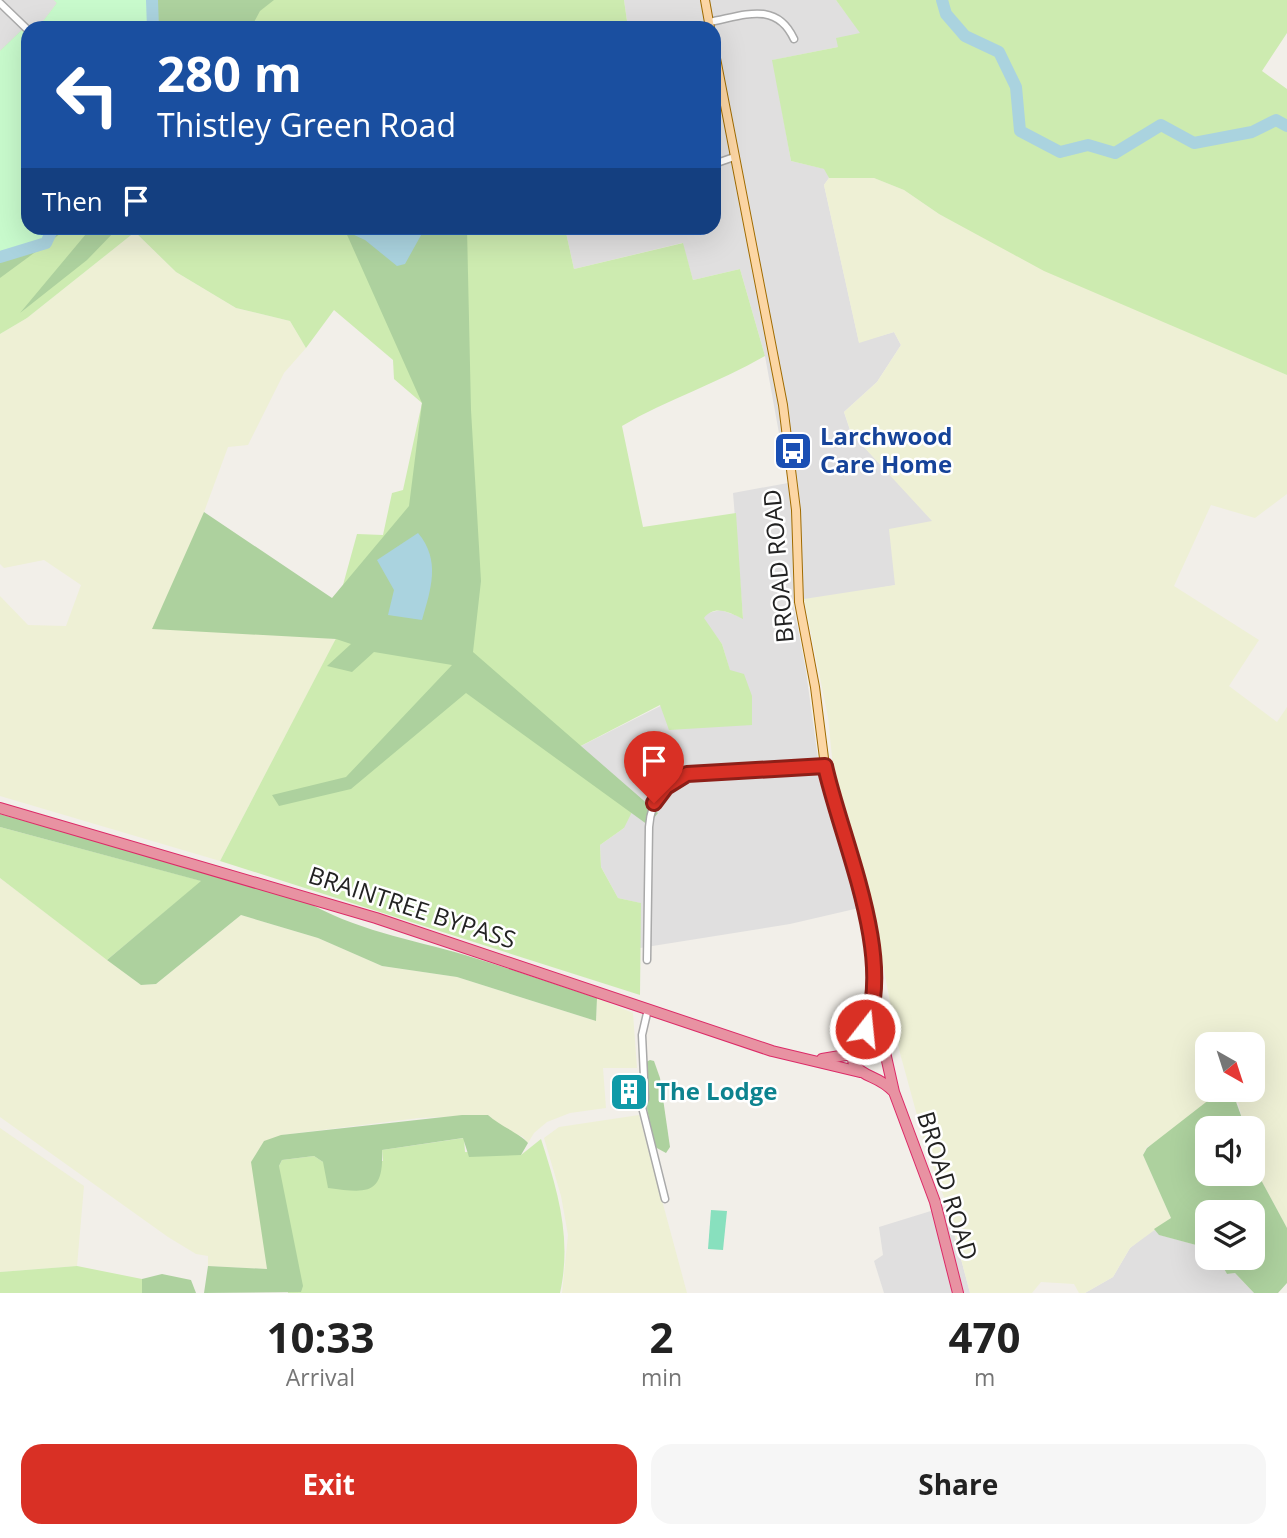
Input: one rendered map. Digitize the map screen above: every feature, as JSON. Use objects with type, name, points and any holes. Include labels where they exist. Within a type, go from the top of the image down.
[{"type":"highway","name":"BRAINTREE BYPASS","points":[[0,808],[376,918],[772,1051],[860,1072]]},
{"type":"highway","points":[[860,1072],[854,1065],[855,1050],[868,1041],[876,1042]]},
{"type":"highway","name":"BROAD ROAD","points":[[876,1042],[886,1059],[894,1093],[918,1149],[940,1218],[958,1293]]},
{"type":"highway","name":"BRAINTREE BYPASS","points":[[807,1059],[839,1058],[855,1050]]},
{"type":"highway","points":[[873,1075],[881,1070],[886,1059]]},
{"type":"highway","name":"BROAD ROAD","points":[[860,1072],[873,1075],[894,1093]]},
{"type":"main road","points":[[705,0],[709,21]]},
{"type":"main road","name":"BROAD ROAD","points":[[721,86],[771,331],[783,405],[796,510],[799,602],[817,698],[825,766],[872,948],[872,1012],[876,1042]]},
{"type":"main road","name":"BROAD ROAD","points":[[855,1050],[872,1012]]},
{"type":"street","points":[[0,4],[21,24]]},
{"type":"street","points":[[721,23],[766,13],[785,23],[794,39]]},
{"type":"street","points":[[721,162],[734,157]]},
{"type":"street","points":[[646,960],[649,827],[650,815],[659,794],[678,777],[696,772],[825,766]]},
{"type":"street","points":[[649,1009],[642,1035],[645,1098],[642,1107],[665,1199]]},
{"type":"shaded area","points":[[0,0],[54,0],[57,3],[43,21],[21,21],[21,34],[0,51]]},
{"type":"shaded area","points":[[624,0],[836,0],[861,33],[838,47],[773,60],[791,161],[825,169],[829,178],[824,185],[859,342],[894,332],[901,345],[877,382],[844,412],[851,433],[933,521],[896,585],[793,603],[806,671],[819,766],[859,908],[790,924],[640,948],[640,903],[618,898],[601,867],[600,845],[624,828],[571,751],[730,671],[722,644],[703,618],[708,613],[721,610],[743,618],[733,493],[788,483],[765,356],[740,269],[693,280],[682,243],[574,269],[567,235],[721,235],[721,21],[627,21]]},
{"type":"shaded area","points":[[947,1206],[970,1293],[884,1293],[874,1261],[883,1255],[879,1227]]},
{"type":"shaded area","points":[[1154,1229],[1160,1235],[1195,1245],[1195,1270],[1225,1270],[1227,1274],[1235,1273],[1254,1293],[1085,1293],[1113,1277],[1130,1248]]},
{"type":"green space","points":[[54,0],[624,0],[627,21],[43,21],[57,3]]},
{"type":"green space","points":[[54,0],[152,0],[153,21],[43,21],[57,3]]},
{"type":"green space","points":[[152,0],[274,0],[260,11],[255,21],[153,21]]},
{"type":"green space","points":[[836,0],[1287,0],[1287,33],[1262,71],[1287,89],[1287,375],[1044,271],[939,214],[904,190],[874,178],[829,178],[824,169],[791,161],[772,60],[838,47],[836,38],[860,33]]},
{"type":"green space","points":[[21,31],[21,235],[131,235],[27,318],[0,334],[0,51]]},
{"type":"green space","points":[[21,31],[21,235],[50,235],[46,243],[0,257],[0,51]]},
{"type":"green space","points":[[829,178],[874,178],[904,190],[939,214],[1287,375],[1287,494],[1255,518],[1211,505],[1174,586],[1259,640],[1229,686],[1277,722],[1287,707],[1287,1228],[1264,1186],[1265,1116],[1242,1116],[1238,1102],[1210,1116],[1195,1116],[1195,1123],[1147,1147],[1143,1155],[1171,1218],[1130,1248],[1113,1277],[1085,1293],[1079,1293],[1074,1284],[1041,1282],[1032,1293],[970,1293],[947,1206],[924,1141],[900,1053],[880,950],[833,767],[828,717],[804,599],[895,585],[889,529],[932,521],[851,433],[844,412],[877,382],[901,345],[894,332],[859,343],[824,185]]},
{"type":"green space","points":[[50,235],[59,235],[0,278],[0,257],[46,243]]},
{"type":"green space","points":[[85,235],[111,235],[87,260],[20,313]]},
{"type":"green space","points":[[131,235],[138,235],[176,272],[236,308],[290,321],[306,348],[284,373],[248,445],[228,447],[193,542],[228,626],[336,639],[220,861],[0,796],[0,596],[28,625],[66,626],[81,585],[44,560],[4,568],[0,564],[0,334],[27,318]]},
{"type":"green space","points":[[138,235],[567,235],[574,269],[683,243],[693,280],[740,269],[765,356],[622,426],[643,527],[736,513],[743,619],[718,611],[713,611],[704,618],[722,644],[730,670],[744,674],[752,696],[752,725],[669,730],[660,705],[571,751],[634,808],[624,828],[600,845],[601,867],[618,898],[641,903],[640,995],[220,861],[344,623],[333,598],[343,585],[357,534],[383,535],[392,493],[403,490],[422,403],[394,379],[393,360],[334,310],[306,348],[290,321],[236,308],[176,272]]},
{"type":"green space","points":[[347,235],[467,235],[471,410],[481,581],[473,652],[658,813],[648,825],[466,693],[351,789],[279,806],[272,795],[346,777],[452,665],[374,652],[352,672],[327,666],[351,644],[336,639],[152,629],[204,512],[332,598],[409,506],[422,403]]},
{"type":"green space","points":[[0,814],[304,900],[362,926],[482,960],[597,998],[596,1021],[457,977],[382,966],[318,938],[241,915],[156,984],[141,985],[107,960],[201,881],[0,827]]},
{"type":"green space","points":[[0,827],[202,881],[107,960],[0,878]]},
{"type":"green space","points":[[0,878],[141,985],[156,984],[241,915],[318,938],[382,966],[457,977],[596,1021],[597,998],[633,1013],[637,1068],[603,1068],[606,1108],[570,1113],[547,1122],[534,1133],[528,1143],[523,1137],[505,1130],[488,1115],[419,1118],[282,1135],[266,1251],[267,1269],[208,1266],[208,1256],[196,1254],[168,1237],[0,1117]]},
{"type":"green space","points":[[654,1061],[660,1078],[670,1147],[666,1153],[655,1147],[646,1104],[646,1062]]},
{"type":"green space","points":[[1206,1102],[1236,1102],[1241,1116],[1195,1116],[1195,1186],[1264,1186],[1287,1228],[1287,1283],[1278,1293],[1254,1293],[1235,1273],[1227,1274],[1225,1270],[1265,1270],[1265,1200],[1195,1200],[1195,1245],[1159,1235],[1154,1229],[1171,1218],[1143,1155],[1147,1148]]},
{"type":"green space","points":[[462,1115],[488,1115],[528,1143],[521,1155],[469,1157],[463,1138],[382,1150],[382,1165],[376,1184],[353,1191],[328,1188],[323,1162],[314,1156],[282,1160],[279,1166],[303,1286],[301,1292],[204,1293],[208,1266],[267,1269],[251,1162],[264,1141],[281,1135]]},
{"type":"green space","points":[[639,1115],[687,1293],[562,1293],[568,1235],[561,1196],[544,1138],[559,1127]]},
{"type":"green space","points":[[0,1128],[84,1186],[77,1266],[0,1272]]},
{"type":"green space","points":[[464,1138],[465,1152],[521,1155],[541,1139],[558,1197],[564,1234],[560,1293],[288,1293],[279,1166],[282,1160],[314,1156],[323,1162],[383,1161],[382,1150]]},
{"type":"green space","points":[[711,1210],[727,1211],[723,1250],[708,1249]]},
{"type":"green space","points":[[77,1266],[142,1279],[142,1293],[0,1293],[0,1272]]},
{"type":"green space","points":[[162,1274],[191,1280],[196,1293],[142,1293],[142,1279]]},
{"type":"water","points":[[354,235],[421,235],[405,264],[397,266],[365,240]]},
{"type":"water","points":[[418,533],[430,554],[432,564],[431,586],[422,620],[388,615],[394,590],[377,560]]},
{"type":"waterway","points":[[152,0],[153,21]]},
{"type":"waterway","points":[[942,0],[946,14],[965,36],[999,52],[1016,87],[1020,131],[1060,152],[1088,145],[1115,153],[1161,125],[1194,143],[1252,132],[1276,120],[1287,126]]},
{"type":"waterway","points":[[0,257],[46,243],[50,235]]},
{"type":"place","name":"Larchwood Care Home","points":[[793,451]]},
{"type":"place","name":"The Lodge","points":[[629,1092]]},
{"type":"route","points":[[654,803],[659,794],[678,777],[696,772],[825,766],[872,948],[874,1003],[865,1029]]}]
